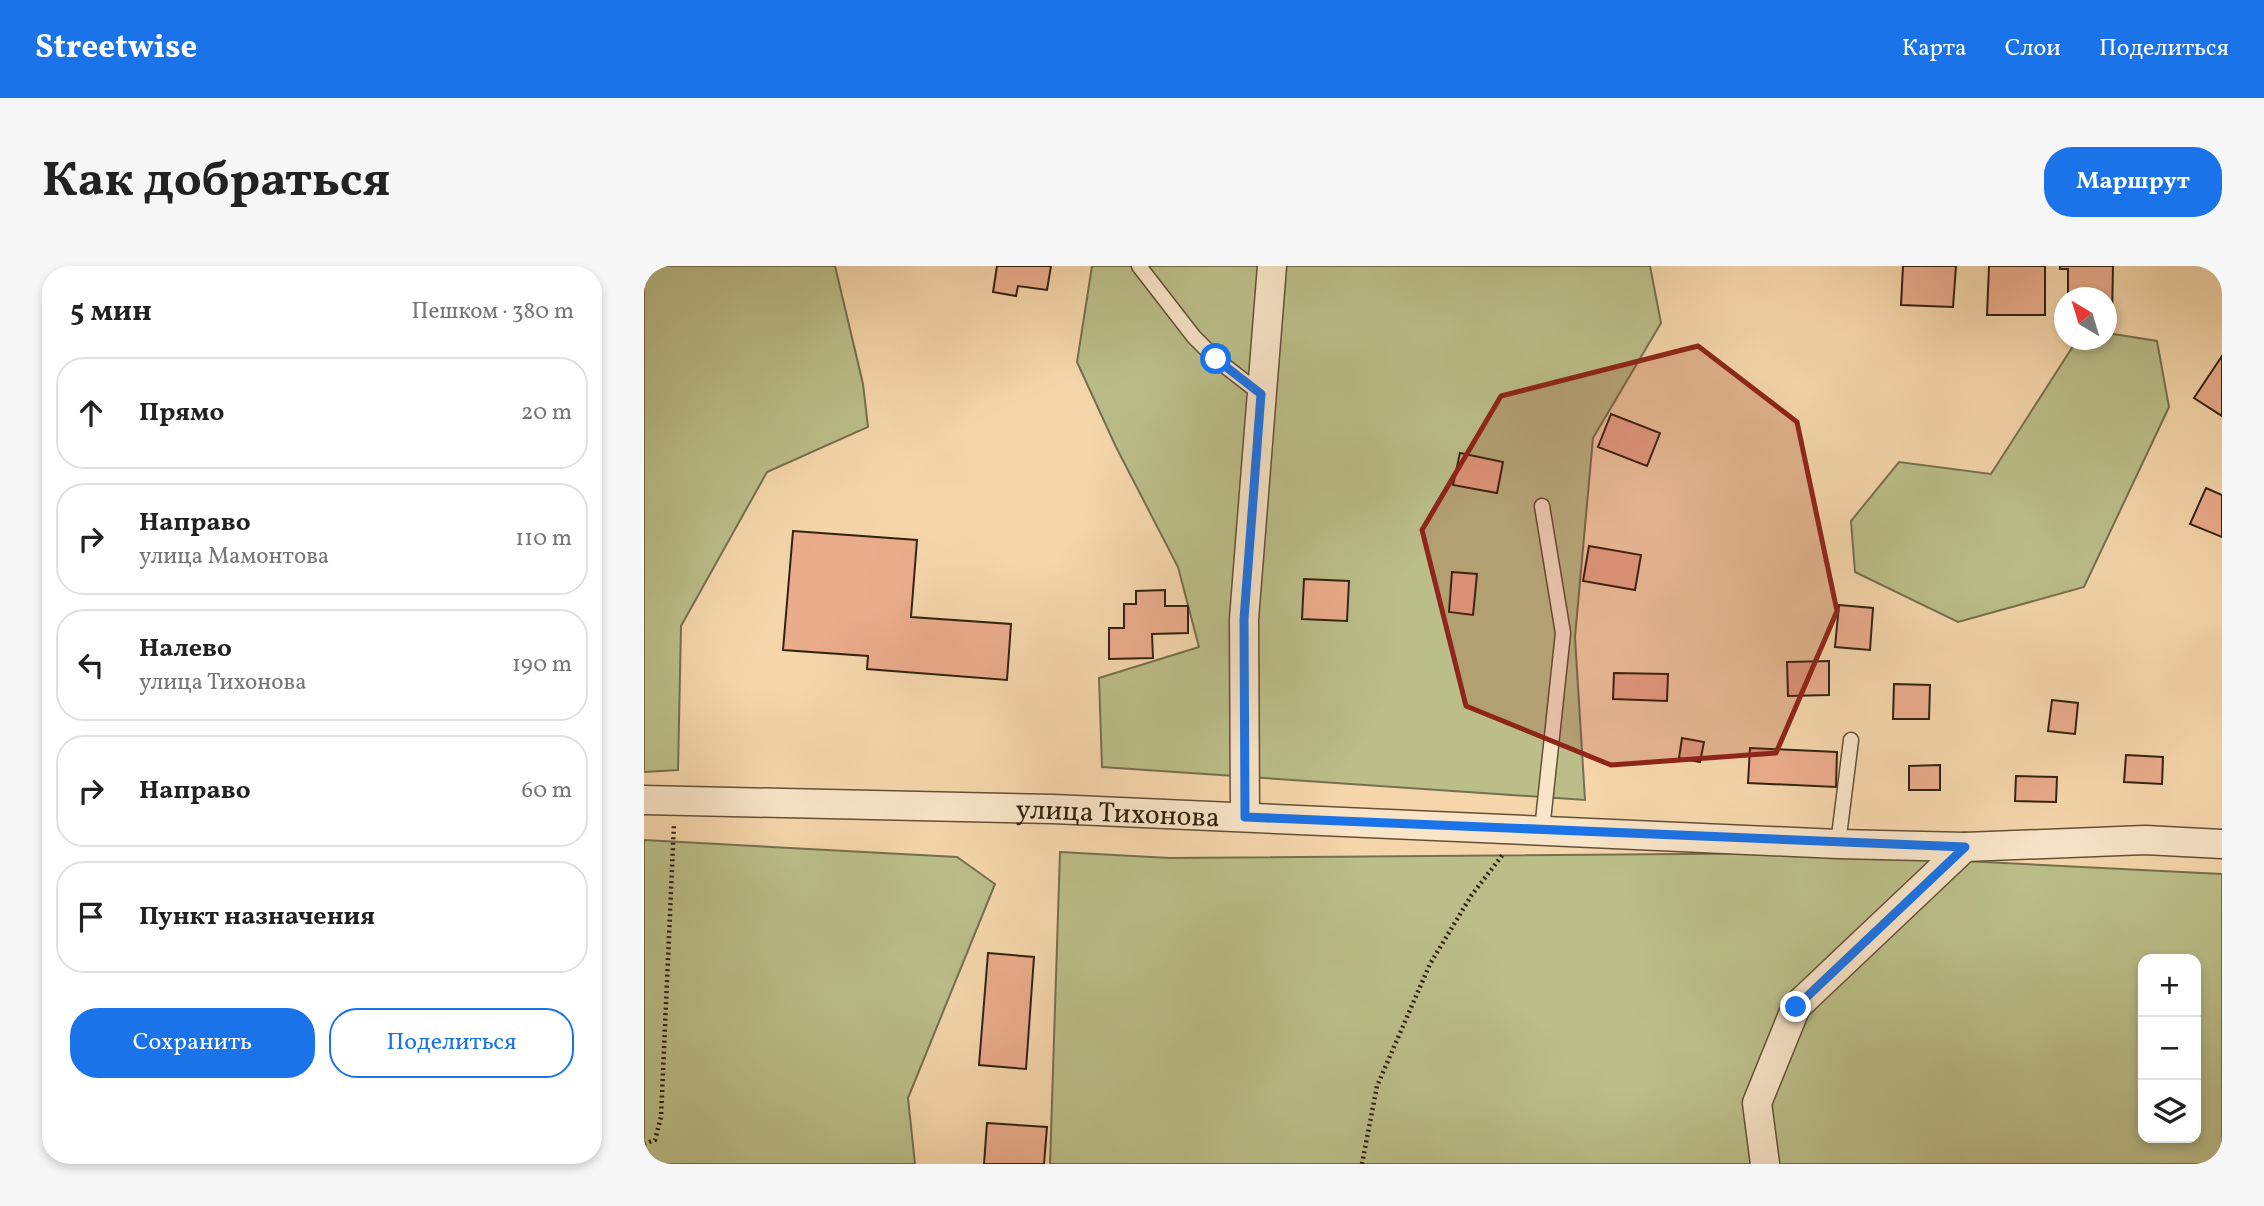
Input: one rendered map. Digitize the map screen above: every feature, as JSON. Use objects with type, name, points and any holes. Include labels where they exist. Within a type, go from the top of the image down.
[{"type":"street","points":[[1245,817],[1244,619],[1272,266]]},
{"type":"street","name":"улица Тихонова","points":[[644,800],[1053,809],[1838,844],[1965,847],[2145,840],[2222,844]]},
{"type":"street","points":[[1765,1164],[1757,1103],[1796,1007],[1965,847]]},
{"type":"lane","points":[[1139,266],[1194,337],[1216,359],[1261,394]]},
{"type":"lane","points":[[1534,830],[1563,633],[1542,506]]},
{"type":"lane","points":[[1838,844],[1851,740]]},
{"type":"path","points":[[644,1144],[654,1140],[661,1117],[676,802]]},
{"type":"path","points":[[1362,1164],[1377,1086],[1430,964],[1471,896],[1499,858],[1534,830]]},
{"type":"highlighted area","points":[[1698,346],[1797,422],[1837,611],[1776,753],[1611,765],[1466,706],[1422,530],[1501,396]]},
{"type":"green space","points":[[658,266],[835,266],[863,384],[868,427],[767,472],[681,626],[678,770],[644,772],[644,271]]},
{"type":"green space","points":[[1092,266],[1650,266],[1661,323],[1593,438],[1575,637],[1585,800],[1102,767],[1099,678],[1199,647],[1178,567],[1116,447],[1077,362]]},
{"type":"green space","points":[[2117,335],[2157,341],[2169,407],[2084,587],[1958,622],[1855,572],[1851,521],[1899,462],[1991,474],[2071,350],[2117,350]]},
{"type":"green space","points":[[644,840],[957,857],[995,884],[908,1098],[915,1164],[644,1164]]},
{"type":"green space","points":[[1060,852],[1169,858],[1805,853],[2222,874],[2222,1164],[1050,1164]]},
{"type":"building","points":[[997,266],[1051,266],[1047,290],[1018,286],[1016,296],[993,292]]},
{"type":"building","points":[[1903,266],[1956,266],[1953,307],[1901,305]]},
{"type":"building","points":[[1989,266],[2045,266],[2045,315],[1987,315]]},
{"type":"building","points":[[2060,266],[2113,266],[2113,287],[2068,287],[2068,269],[2060,269]]},
{"type":"building","points":[[2222,356],[2222,416],[2194,398]]},
{"type":"building","points":[[1611,414],[1660,433],[1647,466],[1598,447]]},
{"type":"building","points":[[1460,453],[1503,462],[1497,493],[1453,485]]},
{"type":"building","points":[[2206,488],[2222,495],[2222,537],[2190,524]]},
{"type":"building","points":[[793,531],[917,540],[911,617],[1011,624],[1007,680],[867,669],[868,656],[783,650]]},
{"type":"building","points":[[1589,546],[1641,555],[1635,590],[1583,581]]},
{"type":"building","points":[[1452,572],[1477,574],[1473,615],[1449,612]]},
{"type":"building","points":[[1304,579],[1349,581],[1347,621],[1302,619]]},
{"type":"building","points":[[1165,590],[1165,606],[1188,606],[1188,633],[1152,634],[1153,658],[1109,659],[1109,628],[1124,628],[1124,604],[1136,604],[1136,591]]},
{"type":"building","points":[[1839,605],[1873,608],[1870,650],[1835,647]]},
{"type":"building","points":[[1829,661],[1829,695],[1788,696],[1787,662]]},
{"type":"building","points":[[1614,673],[1668,674],[1667,701],[1613,699]]},
{"type":"building","points":[[1894,684],[1930,685],[1929,719],[1893,719]]},
{"type":"building","points":[[2052,700],[2078,703],[2075,734],[2048,731]]},
{"type":"building","points":[[1682,738],[1704,742],[1700,762],[1679,758]]},
{"type":"building","points":[[1750,748],[1837,752],[1836,787],[1748,783]]},
{"type":"building","points":[[2126,755],[2163,757],[2162,784],[2124,782]]},
{"type":"building","points":[[1940,765],[1940,790],[1909,790],[1909,766]]},
{"type":"building","points":[[2016,776],[2057,777],[2056,802],[2015,801]]},
{"type":"building","points":[[988,953],[1034,957],[1026,1069],[979,1065]]},
{"type":"building","points":[[987,1123],[1047,1127],[1044,1164],[984,1164]]},
{"type":"route","points":[[1216,359],[1261,394],[1244,619],[1245,817],[1838,844],[1965,847],[1796,1007]]}]
